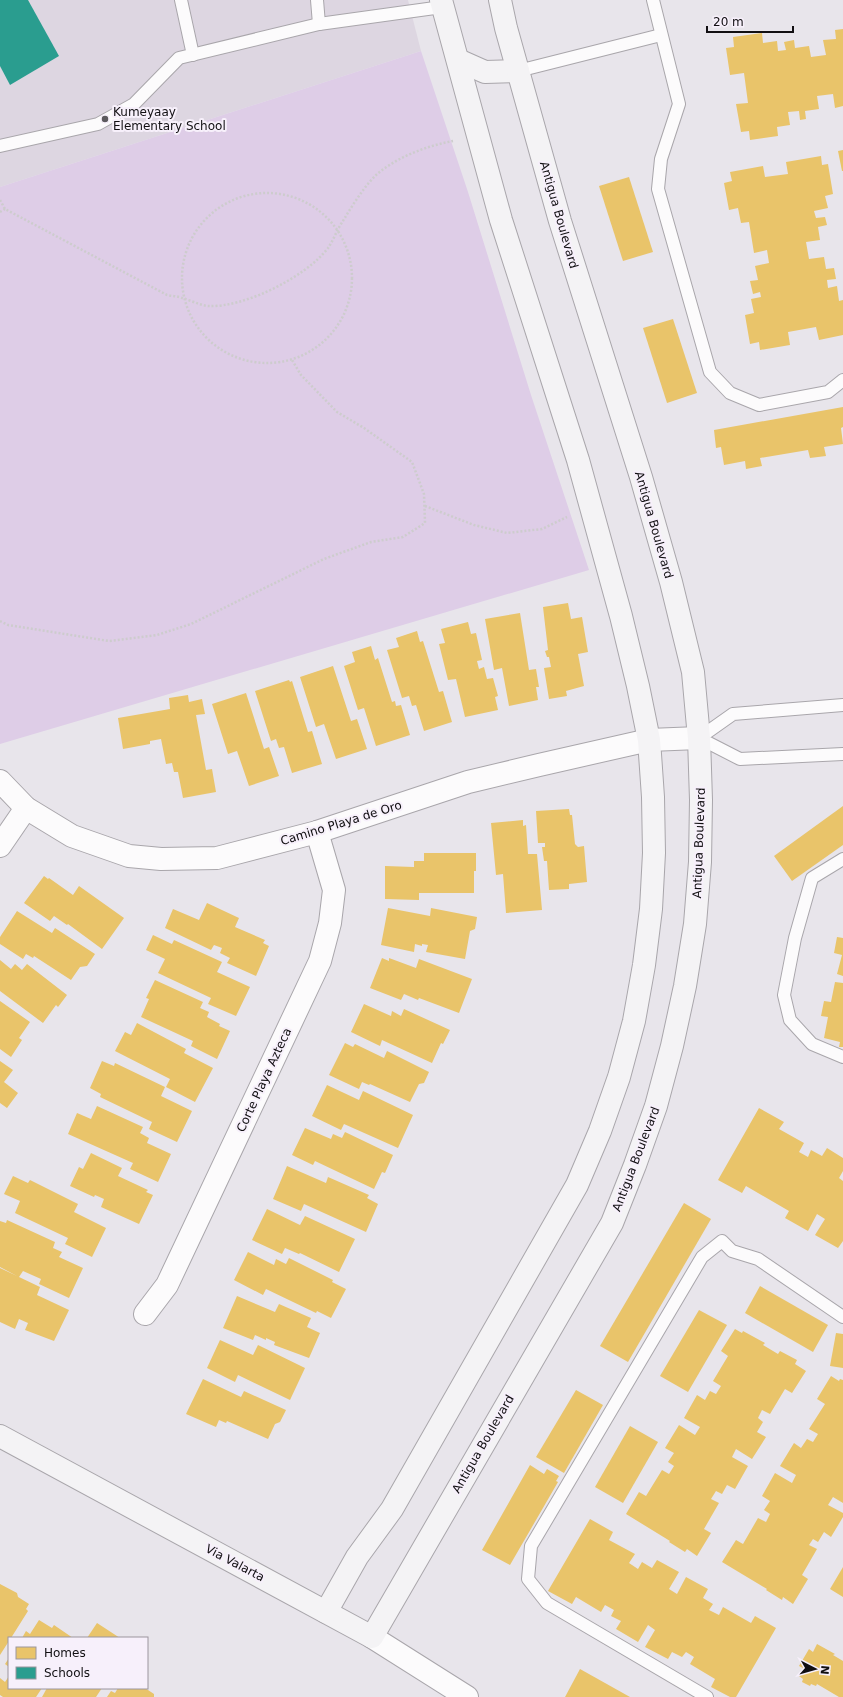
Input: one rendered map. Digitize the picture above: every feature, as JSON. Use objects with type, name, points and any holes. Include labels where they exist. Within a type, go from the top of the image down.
[{"type":"main road","name":"Antigua Boulevard","points":[[372,1637],[612,1222],[635,1165],[656,1106],[672,1046],[685,986],[695,924],[700,855],[701,800],[699,738],[693,672],[671,582],[641,477],[560,221],[506,28],[500,0]]},
{"type":"main road","points":[[326,1612],[356,1557],[392,1509],[577,1185],[600,1132],[619,1077],[634,1021],[645,958],[651,909],[654,853],[653,797],[648,740],[638,686],[621,616],[582,475],[501,220],[442,4]]},
{"type":"main road","points":[[458,60],[484,72],[518,71]]},
{"type":"main road","name":"Via Valarta","points":[[0,1436],[372,1637]]},
{"type":"street","name":"Camino Playa de Oro","points":[[0,781],[26,808],[72,836],[129,856],[161,859],[217,858],[317,832],[468,782],[539,764],[648,740],[699,738]]},
{"type":"street","points":[[0,846],[26,808]]},
{"type":"street","name":"Corte Playa Azteca","points":[[144,1314],[167,1285],[320,961],[330,923],[334,890],[317,832]]},
{"type":"street","name":"Via Valarta","points":[[372,1637],[466,1697]]},
{"type":"lane","points":[[181,0],[193,55]]},
{"type":"lane","points":[[317,0],[319,24]]},
{"type":"lane","points":[[653,0],[679,104],[660,159],[658,189],[710,372],[730,393],[759,405],[828,392],[843,380]]},
{"type":"lane","points":[[0,146],[98,124],[134,104],[179,58],[319,24],[442,4]]},
{"type":"lane","points":[[518,71],[661,35]]},
{"type":"lane","points":[[843,705],[733,714],[699,738],[740,759],[843,754]]},
{"type":"lane","points":[[843,859],[812,878],[795,938],[784,995],[790,1020],[812,1044],[843,1057]]},
{"type":"lane","points":[[707,1697],[547,1603],[528,1580],[531,1546],[702,1257],[722,1241],[732,1250],[758,1259],[843,1317]]},
{"type":"path","points":[[0,200],[5,209],[167,295],[206,306],[222,305],[255,298],[304,271],[328,248],[337,229],[360,194],[376,176],[400,159],[423,149],[453,141]]},
{"type":"path","points":[[273,193],[292,196],[310,204],[326,216],[337,229],[350,256],[352,282],[347,308],[334,331],[315,349],[292,360],[269,364],[246,361],[225,352],[206,338],[193,319],[185,299],[183,272],[185,258],[192,240],[203,223],[217,210],[234,200],[253,194],[273,193]]},
{"type":"path","points":[[0,212],[5,209]]},
{"type":"path","points":[[0,622],[8,625],[109,641],[157,635],[191,624],[324,559],[371,542],[403,537],[425,523],[424,494],[412,462],[364,428],[337,412],[301,375],[292,360]]},
{"type":"path","points":[[425,506],[474,525],[507,533],[542,529],[570,515]]},
{"type":"shaded area","name":"Kumeyaay Elementary School","points":[[0,0],[408,0],[421,51],[0,187]]},
{"type":"shaded area","points":[[421,51],[468,192],[531,395],[589,570],[0,744],[0,187]]},
{"type":"building: Homes","points":[[843,29],[843,106],[835,108],[833,94],[817,96],[819,109],[805,111],[806,119],[800,120],[799,111],[788,112],[790,125],[777,127],[778,136],[750,140],[749,131],[741,132],[736,104],[748,103],[744,73],[730,75],[726,48],[734,47],[733,37],[762,33],[763,43],[777,41],[778,51],[786,50],[784,42],[794,40],[795,48],[809,46],[811,57],[826,55],[823,40],[836,39],[835,30]]},
{"type":"building: Homes","points":[[843,150],[843,171],[842,171],[838,151]]},
{"type":"building: Homes","points":[[821,156],[822,165],[828,164],[833,194],[825,196],[828,208],[814,211],[816,218],[825,217],[827,225],[818,227],[820,240],[806,242],[809,259],[824,257],[826,269],[834,268],[836,279],[827,280],[828,288],[837,286],[839,301],[843,300],[843,335],[819,340],[816,327],[788,332],[790,345],[760,350],[759,342],[750,344],[745,315],[754,313],[751,299],[761,297],[760,292],[753,294],[750,281],[758,280],[755,266],[769,263],[767,250],[754,253],[749,222],[741,223],[738,208],[729,210],[724,183],[732,181],[730,172],[763,166],[765,177],[788,174],[786,162]]},
{"type":"building: Homes","points":[[629,177],[653,252],[623,261],[599,186]]},
{"type":"building: Homes","points":[[673,319],[697,393],[667,403],[643,328]]},
{"type":"building: Homes","points":[[843,407],[843,427],[841,428],[843,444],[824,447],[826,456],[810,458],[808,450],[760,458],[762,466],[746,469],[745,461],[724,465],[721,447],[716,448],[714,430]]},
{"type":"building: Homes","points":[[568,603],[571,619],[582,617],[588,652],[578,654],[584,686],[566,691],[567,696],[549,699],[544,668],[551,667],[549,657],[547,657],[545,651],[548,650],[543,607]]},
{"type":"building: Homes","points":[[520,613],[529,670],[536,669],[539,687],[536,687],[538,700],[509,706],[502,668],[494,670],[485,619]]},
{"type":"building: Homes","points":[[468,622],[471,634],[476,633],[482,660],[477,661],[479,669],[484,667],[487,679],[493,678],[498,696],[495,697],[498,710],[465,717],[456,679],[448,680],[439,644],[445,643],[441,629]]},
{"type":"building: Homes","points":[[417,631],[420,642],[423,641],[439,692],[443,691],[452,722],[424,731],[416,705],[412,706],[409,696],[402,698],[387,650],[399,647],[396,638]]},
{"type":"building: Homes","points":[[371,646],[375,660],[378,658],[392,702],[395,701],[396,706],[401,705],[410,735],[376,746],[364,708],[358,710],[344,666],[355,662],[352,652]]},
{"type":"building: Homes","points":[[333,666],[351,721],[357,719],[367,749],[336,759],[324,724],[316,727],[300,677]]},
{"type":"building: Homes","points":[[289,680],[290,682],[292,681],[308,732],[312,731],[322,764],[292,773],[284,747],[279,748],[276,739],[271,741],[255,691]]},
{"type":"building: Homes","points":[[246,693],[264,749],[269,747],[279,776],[249,786],[237,751],[228,754],[212,704]]},
{"type":"building: Homes","points":[[188,695],[189,702],[202,699],[205,714],[196,715],[206,770],[212,769],[216,792],[183,798],[178,772],[174,772],[172,763],[166,764],[161,739],[150,741],[150,744],[123,749],[118,718],[170,709],[169,698]]},
{"type":"building: Homes","points":[[843,806],[843,845],[792,881],[774,856]]},
{"type":"building: Homes","points":[[569,809],[570,815],[572,815],[575,844],[578,847],[584,846],[587,882],[569,884],[569,889],[549,890],[547,861],[544,861],[542,847],[545,847],[545,843],[538,843],[536,811]]},
{"type":"building: Homes","points":[[523,820],[523,826],[526,825],[528,854],[537,854],[542,910],[506,913],[503,874],[496,875],[491,823]]},
{"type":"building: Homes","points":[[424,853],[476,853],[474,893],[419,893],[419,900],[385,899],[385,866],[414,867],[414,861],[424,861]]},
{"type":"building: Homes","points":[[44,876],[73,895],[79,886],[124,918],[102,949],[68,924],[67,925],[54,916],[50,921],[24,903]]},
{"type":"building: Homes","points":[[207,903],[239,918],[235,927],[265,940],[263,943],[269,946],[256,976],[227,963],[230,958],[220,953],[222,948],[214,945],[211,950],[165,928],[173,909],[199,920]]},
{"type":"building: Homes","points":[[388,908],[430,916],[431,908],[477,917],[475,929],[470,931],[465,959],[426,952],[428,945],[422,944],[422,946],[415,944],[414,952],[381,945]]},
{"type":"building: Homes","points":[[17,911],[52,933],[55,928],[95,954],[87,966],[80,967],[71,980],[34,956],[33,958],[26,954],[23,959],[0,944],[0,937]]},
{"type":"building: Homes","points":[[153,935],[172,944],[174,940],[222,962],[217,972],[250,987],[236,1016],[208,1004],[211,998],[158,973],[165,959],[146,950]]},
{"type":"building: Homes","points":[[837,937],[843,938],[843,976],[837,974],[842,955],[834,953]]},
{"type":"building: Homes","points":[[382,958],[389,961],[389,958],[416,968],[419,959],[472,979],[459,1013],[419,998],[418,1000],[404,994],[401,1000],[370,988]]},
{"type":"building: Homes","points":[[0,960],[11,969],[15,964],[22,970],[27,964],[67,995],[58,1007],[56,1005],[43,1023],[0,991]]},
{"type":"building: Homes","points":[[155,980],[203,1002],[200,1008],[209,1012],[207,1017],[220,1024],[219,1026],[230,1031],[217,1059],[191,1046],[193,1041],[141,1017],[149,999],[146,998]]},
{"type":"building: Homes","points":[[835,982],[843,983],[843,1047],[839,1047],[840,1042],[824,1038],[828,1017],[821,1016],[824,1001],[831,1002]]},
{"type":"building: Homes","points":[[0,1001],[30,1022],[19,1038],[22,1040],[11,1057],[0,1049]]},
{"type":"building: Homes","points":[[364,1004],[391,1016],[392,1011],[401,1016],[404,1009],[450,1030],[443,1044],[441,1043],[432,1063],[382,1040],[380,1046],[351,1032]]},
{"type":"building: Homes","points":[[137,1023],[186,1049],[184,1053],[213,1068],[195,1102],[166,1087],[170,1079],[115,1051],[125,1032],[131,1035]]},
{"type":"building: Homes","points":[[345,1043],[353,1047],[355,1044],[384,1058],[387,1051],[429,1072],[424,1083],[419,1084],[410,1102],[370,1084],[369,1085],[362,1082],[359,1089],[329,1075]]},
{"type":"building: Homes","points":[[0,1061],[13,1070],[4,1082],[18,1093],[7,1108],[0,1103]]},
{"type":"building: Homes","points":[[102,1061],[114,1066],[115,1063],[165,1087],[161,1096],[192,1111],[177,1142],[149,1129],[152,1122],[100,1097],[101,1094],[90,1088]]},
{"type":"building: Homes","points":[[327,1085],[359,1100],[363,1091],[413,1115],[398,1148],[344,1124],[341,1130],[312,1116]]},
{"type":"building: Homes","points":[[97,1106],[143,1127],[140,1133],[149,1138],[147,1143],[171,1154],[158,1182],[130,1169],[133,1163],[68,1134],[77,1113],[91,1119]]},
{"type":"building: Homes","points":[[759,1108],[784,1122],[779,1129],[804,1143],[799,1152],[808,1157],[811,1150],[822,1156],[827,1148],[843,1158],[843,1171],[839,1178],[843,1181],[843,1241],[838,1248],[815,1235],[825,1219],[817,1214],[808,1231],[785,1218],[789,1211],[746,1186],[742,1193],[718,1180]]},
{"type":"building: Homes","points":[[305,1128],[331,1139],[333,1134],[342,1138],[345,1132],[393,1155],[385,1173],[382,1172],[374,1189],[315,1161],[313,1165],[292,1155]]},
{"type":"building: Homes","points":[[91,1153],[122,1168],[118,1176],[148,1190],[146,1192],[153,1195],[139,1224],[101,1207],[104,1199],[95,1195],[94,1197],[70,1186],[79,1167],[83,1169]]},
{"type":"building: Homes","points":[[287,1166],[326,1183],[328,1177],[369,1195],[367,1198],[378,1204],[366,1232],[304,1204],[301,1211],[273,1199]]},
{"type":"building: Homes","points":[[13,1176],[28,1183],[30,1180],[78,1204],[74,1212],[106,1228],[92,1257],[65,1244],[68,1238],[15,1213],[20,1201],[4,1194]]},
{"type":"building: Homes","points":[[684,1203],[711,1219],[628,1362],[600,1346]]},
{"type":"building: Homes","points":[[267,1209],[300,1225],[305,1216],[355,1239],[339,1272],[300,1253],[299,1254],[285,1248],[282,1254],[252,1240]]},
{"type":"building: Homes","points":[[7,1220],[55,1242],[53,1248],[62,1252],[59,1257],[83,1268],[69,1298],[39,1284],[41,1279],[23,1271],[19,1277],[40,1287],[37,1295],[69,1310],[54,1341],[25,1330],[28,1323],[19,1319],[15,1329],[0,1322],[0,1268],[17,1276],[0,1267],[0,1221],[6,1223]]},
{"type":"building: Homes","points":[[248,1252],[274,1265],[276,1259],[286,1264],[289,1258],[333,1280],[332,1282],[346,1289],[331,1318],[317,1311],[316,1313],[266,1289],[263,1295],[234,1280]]},
{"type":"building: Homes","points":[[760,1286],[828,1325],[813,1352],[745,1313]]},
{"type":"building: Homes","points":[[237,1296],[275,1312],[279,1304],[311,1318],[307,1327],[320,1333],[309,1358],[274,1345],[275,1342],[266,1338],[266,1340],[255,1335],[253,1340],[223,1328]]},
{"type":"building: Homes","points":[[699,1310],[727,1325],[688,1392],[660,1376]]},
{"type":"building: Homes","points":[[735,1329],[742,1333],[743,1331],[765,1343],[763,1345],[778,1354],[780,1351],[797,1360],[795,1364],[806,1371],[792,1393],[785,1389],[770,1414],[762,1410],[758,1418],[763,1422],[757,1432],[766,1437],[752,1459],[736,1449],[732,1457],[748,1466],[735,1489],[727,1485],[722,1494],[716,1491],[711,1499],[719,1503],[704,1529],[711,1533],[697,1556],[687,1549],[685,1552],[626,1514],[639,1492],[646,1496],[662,1470],[669,1474],[674,1466],[668,1462],[674,1453],[665,1448],[679,1425],[695,1435],[700,1427],[684,1418],[697,1395],[705,1400],[710,1391],[716,1394],[721,1386],[713,1381],[728,1356],[721,1351]]},
{"type":"building: Homes","points":[[836,1333],[843,1334],[843,1368],[830,1366]]},
{"type":"building: Homes","points":[[220,1340],[253,1355],[258,1345],[305,1368],[290,1400],[238,1375],[235,1382],[207,1368]]},
{"type":"building: Homes","points":[[831,1376],[839,1381],[840,1379],[843,1380],[843,1503],[833,1497],[828,1505],[843,1513],[843,1517],[831,1537],[824,1532],[818,1542],[813,1539],[809,1545],[817,1549],[802,1575],[808,1579],[793,1604],[783,1597],[782,1600],[766,1590],[767,1589],[722,1562],[736,1540],[743,1544],[758,1518],[766,1522],[770,1514],[764,1510],[770,1501],[762,1496],[775,1473],[792,1483],[796,1475],[780,1466],[794,1443],[801,1448],[807,1439],[813,1442],[818,1434],[809,1429],[825,1404],[817,1399]]},
{"type":"building: Homes","points":[[203,1379],[241,1397],[244,1391],[286,1410],[280,1422],[275,1424],[268,1439],[227,1421],[226,1423],[219,1420],[216,1427],[186,1414]]},
{"type":"building: Homes","points":[[576,1390],[603,1405],[564,1473],[536,1457]]},
{"type":"building: Homes","points":[[630,1426],[658,1442],[623,1503],[595,1487]]},
{"type":"building: Homes","points":[[530,1465],[544,1474],[547,1469],[559,1476],[556,1481],[558,1482],[510,1565],[482,1550]]},
{"type":"building: Homes","points":[[590,1519],[613,1532],[609,1540],[635,1554],[629,1563],[638,1569],[642,1562],[652,1568],[657,1560],[679,1572],[669,1589],[677,1594],[686,1577],[708,1589],[703,1598],[713,1604],[709,1610],[719,1615],[723,1607],[751,1623],[755,1616],[776,1628],[736,1697],[730,1697],[711,1687],[715,1679],[690,1664],[694,1657],[686,1652],[682,1657],[672,1652],[668,1659],[645,1647],[655,1630],[648,1625],[638,1642],[616,1629],[621,1621],[611,1616],[614,1610],[605,1605],[601,1612],[576,1597],[572,1604],[548,1591]]},
{"type":"building: Homes","points":[[843,1567],[843,1597],[830,1589]]},
{"type":"building: Homes","points":[[0,1584],[17,1593],[18,1597],[29,1604],[26,1609],[28,1611],[12,1637],[8,1637],[8,1643],[0,1655]]},
{"type":"building: Homes","points":[[39,1620],[52,1628],[54,1625],[72,1637],[23,1637],[26,1631],[30,1634]]},
{"type":"building: Homes","points":[[97,1623],[118,1637],[88,1637]]},
{"type":"building: Homes","points":[[817,1644],[835,1654],[833,1655],[843,1661],[843,1697],[839,1697],[817,1684],[816,1686],[811,1684],[810,1686],[802,1682],[803,1679],[799,1676],[803,1668],[799,1666],[809,1649],[813,1652]]},
{"type":"building: Homes","points":[[8,1660],[8,1666],[5,1664]]},
{"type":"building: Homes","points":[[580,1669],[630,1697],[565,1697]]},
{"type":"building: Homes","points":[[0,1678],[5,1682],[8,1678],[8,1689],[41,1689],[36,1697],[3,1697],[0,1695]]},
{"type":"building: Homes","points":[[46,1689],[101,1689],[96,1697],[42,1697]]},
{"type":"building: Homes","points":[[117,1689],[146,1689],[154,1694],[154,1697],[107,1697],[111,1691],[115,1693]]},
{"type":"building: Schools","points":[[0,0],[28,0],[59,56],[10,85],[0,66]]},
{"type":"place","name":"Kumeyaay Elementary School","points":[[105,119]]}]
